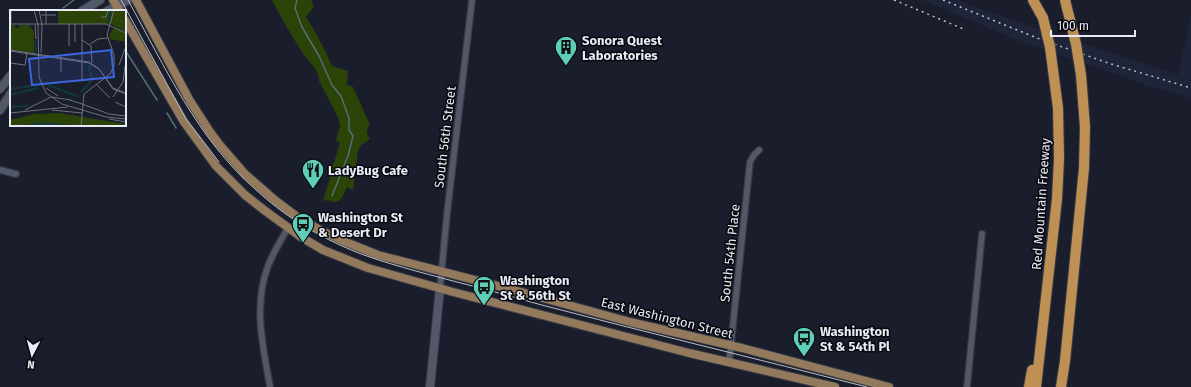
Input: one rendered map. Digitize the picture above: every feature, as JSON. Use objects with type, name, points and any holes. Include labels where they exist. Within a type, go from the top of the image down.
[{"type":"highway","points":[[1033,0],[1043,18]]},
{"type":"highway","name":"Red Mountain Freeway","points":[[1036,387],[1059,159],[1058,108],[1053,66],[1038,0]]},
{"type":"highway","points":[[1061,387],[1084,168],[1085,126],[1081,76],[1076,44],[1065,0]]},
{"type":"highway","points":[[1029,387],[1043,327]]},
{"type":"highway","points":[[1065,360],[1066,387]]},
{"type":"main road","name":"East Washington Street","points":[[136,0],[201,119],[229,157],[256,184],[296,216],[339,239],[378,255],[441,274],[808,365],[888,387]]},
{"type":"main road","points":[[126,21],[173,105],[204,151],[245,195],[288,228],[318,247],[359,265],[440,288],[729,363],[835,387]]},
{"type":"street","points":[[84,10],[100,0]]},
{"type":"street","points":[[116,5],[128,0]]},
{"type":"street","name":"South 56th Street","points":[[440,288],[447,214],[472,0]]},
{"type":"street","points":[[0,89],[10,76]]},
{"type":"street","points":[[0,110],[10,95]]},
{"type":"street","name":"South 54th Place","points":[[729,363],[750,162],[759,150]]},
{"type":"street","points":[[0,170],[16,174]]},
{"type":"street","points":[[270,387],[261,330],[260,303],[264,278],[268,266],[288,228]]},
{"type":"street","points":[[967,387],[982,234]]},
{"type":"street","points":[[430,387],[440,288]]},
{"type":"shaded area","points":[[922,0],[958,0],[1006,18],[1178,75],[1191,15],[1191,98],[1149,86],[1017,40]]},
{"type":"green space","points":[[272,0],[311,0],[314,6],[306,17],[332,66],[348,71],[347,85],[353,87],[370,125],[367,132],[370,139],[361,145],[358,151],[353,190],[347,187],[342,197],[336,202],[327,200],[323,201],[330,178],[330,167],[334,163],[340,142],[336,141],[340,126],[338,117],[319,81],[319,77],[315,69],[298,46]]},
{"type":"waterway","points":[[63,8],[74,0]]},
{"type":"waterway","points":[[297,0],[295,8],[302,27],[319,56],[332,85],[341,96],[349,118],[349,130],[353,136],[348,156],[332,196]]},
{"type":"waterway","points":[[126,52],[157,100]]},
{"type":"waterway","points":[[167,113],[176,128]]},
{"type":"tram line","points":[[121,0],[186,119],[219,162]]},
{"type":"tram line","points":[[128,0],[169,76],[199,124],[216,147],[234,169],[266,199],[315,233],[356,252],[416,271],[579,315],[867,387]]},
{"type":"railway","points":[[894,0],[966,30]]},
{"type":"railway","points":[[943,0],[1037,38],[1108,63],[1191,88]]},
{"type":"place","name":"Sonora Quest Laboratories","points":[[566,66]]},
{"type":"place","name":"LadyBug Cafe","points":[[313,190]]},
{"type":"place","name":"Washington St & Desert Dr","points":[[303,244]]},
{"type":"place","name":"Washington St & 56th St","points":[[484,306]]},
{"type":"place","name":"Washington St & 54th Pl","points":[[804,358]]}]
